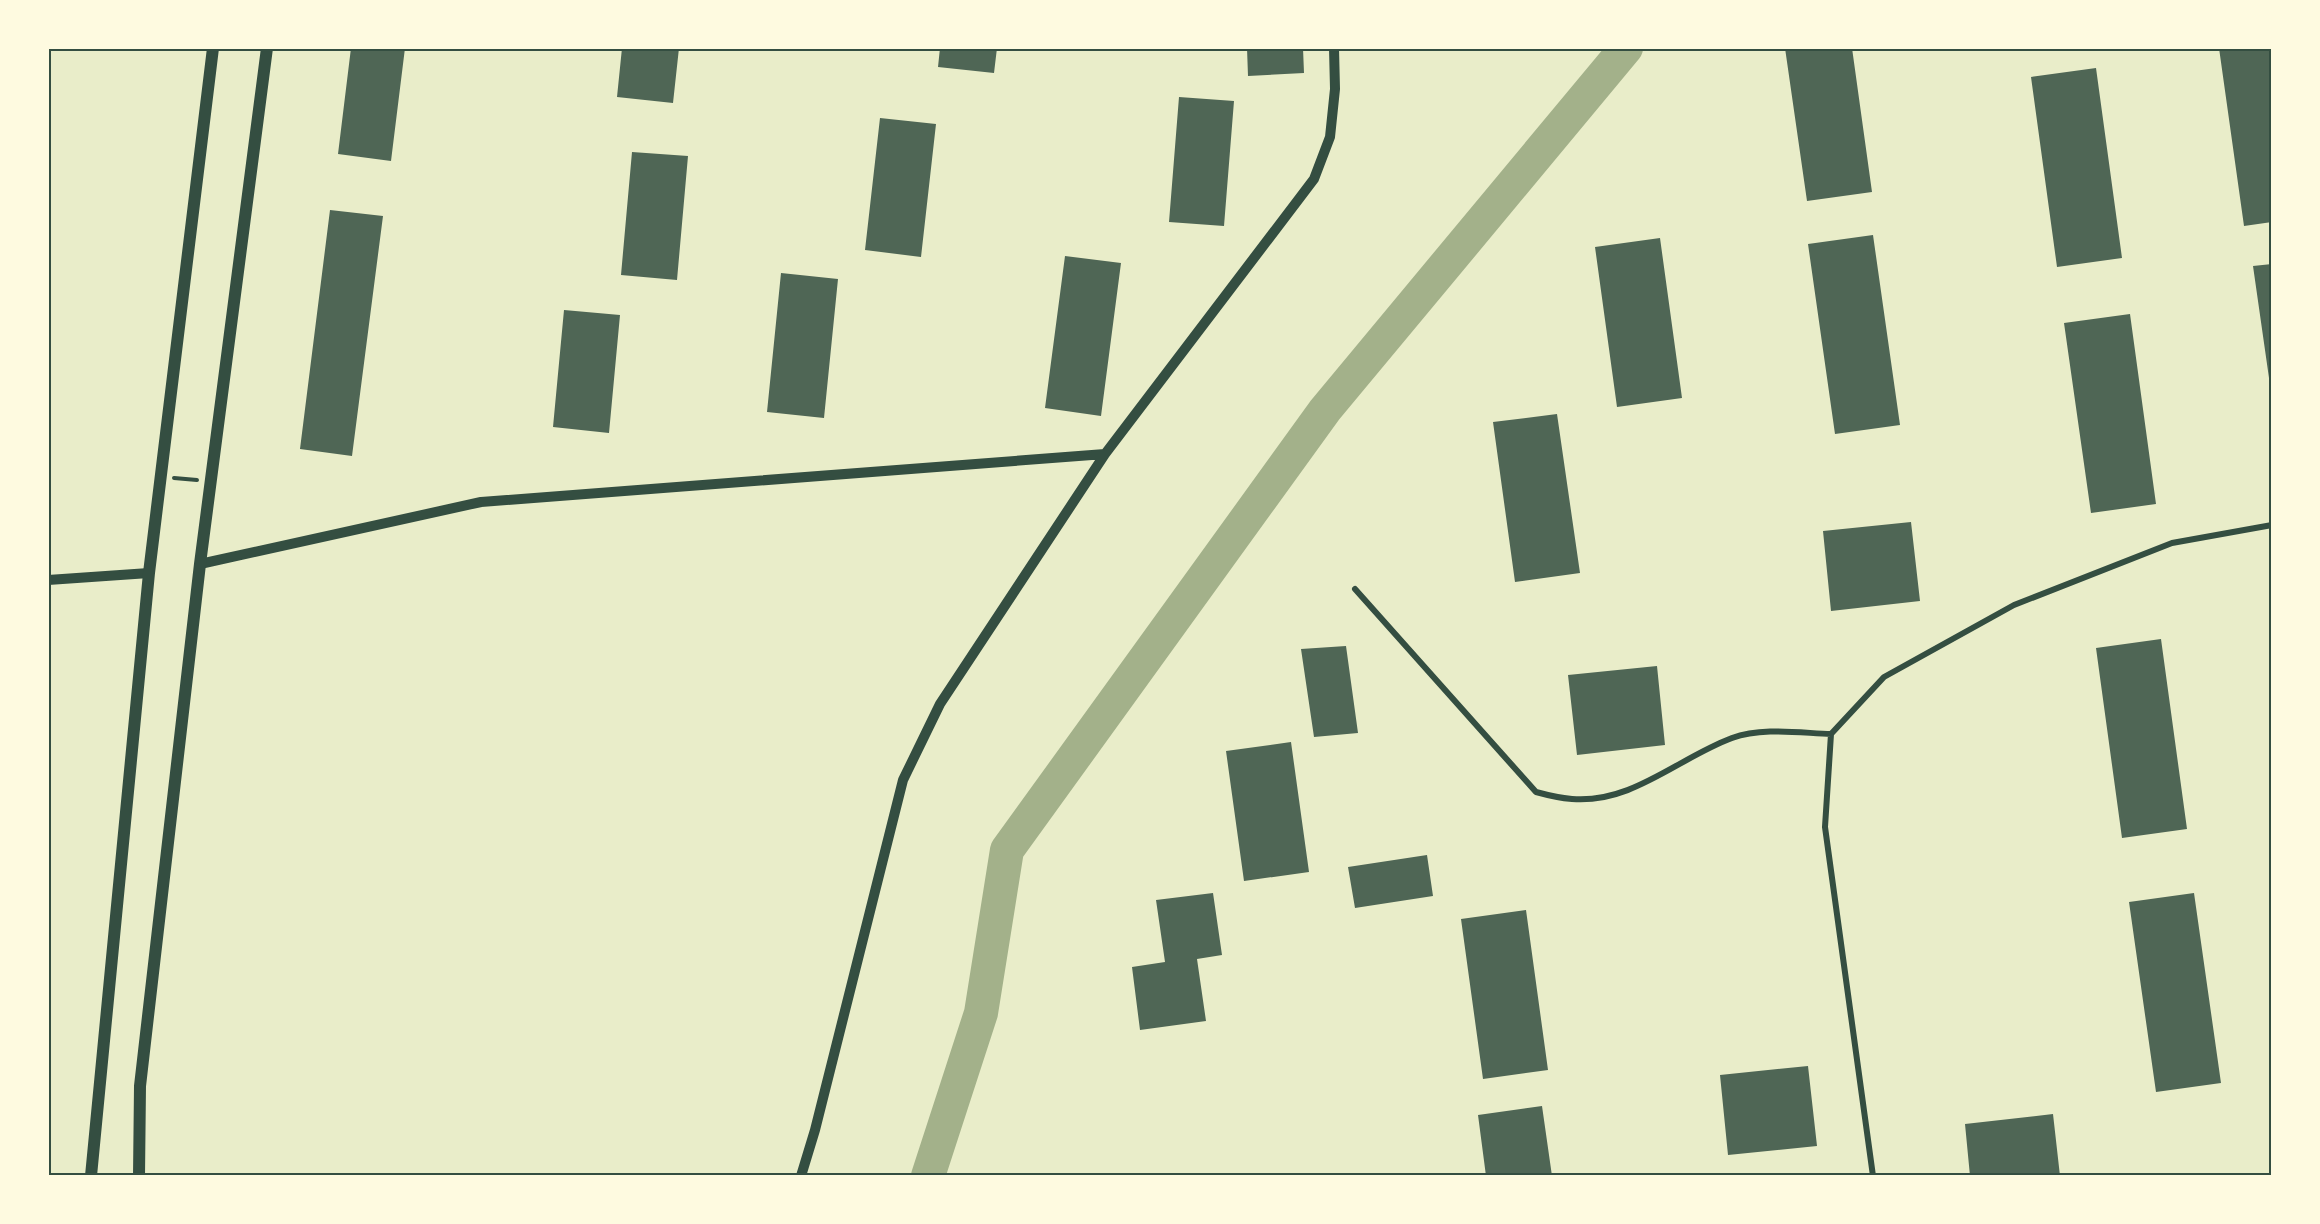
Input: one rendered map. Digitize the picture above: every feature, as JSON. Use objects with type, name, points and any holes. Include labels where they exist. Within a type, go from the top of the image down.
[{"type":"main road","points":[[91,1176],[149,573],[213,48]]},
{"type":"main road","points":[[139,1176],[140,1086],[200,564],[267,48]]},
{"type":"street","points":[[801,1176],[818,1118],[903,780],[940,704],[1105,454],[1314,179],[1330,137],[1335,89],[1334,48]]},
{"type":"street","points":[[200,564],[481,502],[1105,454]]},
{"type":"street","points":[[1873,1176],[1825,827],[1831,734],[1884,677],[2014,605],[2172,543],[2272,525]]},
{"type":"street","points":[[48,580],[149,573]]},
{"type":"street","points":[[1355,589],[1536,792],[1572,799],[1603,798],[1650,782],[1677,764],[1733,738],[1777,732],[1831,734]]},
{"type":"path","points":[[168,478],[201,480]]},
{"type":"building","points":[[351,48],[405,48],[391,161],[338,154]]},
{"type":"building","points":[[622,48],[679,48],[673,103],[617,97]]},
{"type":"building","points":[[940,48],[997,48],[994,73],[938,67]]},
{"type":"building","points":[[1247,48],[1303,48],[1304,73],[1248,76]]},
{"type":"building","points":[[1785,48],[1852,48],[1872,192],[1807,201]]},
{"type":"building","points":[[2219,48],[2272,48],[2272,222],[2244,226]]},
{"type":"building","points":[[2096,68],[2122,258],[2057,267],[2031,77]]},
{"type":"building","points":[[1179,97],[1234,101],[1224,226],[1169,222]]},
{"type":"building","points":[[880,118],[936,124],[921,257],[865,250]]},
{"type":"building","points":[[632,152],[688,156],[677,280],[621,275]]},
{"type":"building","points":[[330,210],[383,216],[352,456],[300,449]]},
{"type":"building","points":[[1873,235],[1900,425],[1835,434],[1808,244]]},
{"type":"building","points":[[1660,238],[1682,398],[1617,407],[1595,247]]},
{"type":"building","points":[[1065,256],[1121,263],[1101,416],[1045,408]]},
{"type":"building","points":[[2272,264],[2272,392],[2271,392],[2253,266]]},
{"type":"building","points":[[781,273],[838,279],[824,418],[767,412]]},
{"type":"building","points":[[564,310],[620,315],[609,433],[553,427]]},
{"type":"building","points":[[2130,314],[2156,504],[2091,513],[2064,323]]},
{"type":"building","points":[[1557,414],[1580,573],[1515,582],[1493,422]]},
{"type":"building","points":[[1911,522],[1920,601],[1831,611],[1823,531]]},
{"type":"building","points":[[2161,639],[2187,829],[2122,838],[2096,648]]},
{"type":"building","points":[[1346,646],[1358,733],[1314,737],[1301,649]]},
{"type":"building","points":[[1657,666],[1665,745],[1577,755],[1568,675]]},
{"type":"building","points":[[1291,742],[1309,872],[1244,881],[1226,751]]},
{"type":"building","points":[[1427,855],[1433,896],[1355,908],[1348,867]]},
{"type":"building","points":[[1213,893],[1222,955],[1197,959],[1206,1021],[1140,1030],[1132,967],[1165,962],[1156,900]]},
{"type":"building","points":[[2194,893],[2221,1083],[2156,1092],[2129,902]]},
{"type":"building","points":[[1526,910],[1548,1070],[1483,1079],[1461,919]]},
{"type":"building","points":[[1808,1066],[1817,1146],[1728,1155],[1720,1075]]},
{"type":"building","points":[[1542,1106],[1552,1176],[1486,1176],[1478,1115]]},
{"type":"building","points":[[2053,1114],[2060,1176],[1970,1176],[1965,1124]]},
{"type":"waterway","points":[[928,1176],[981,1013],[1007,850],[1325,410],[1626,48]]}]
